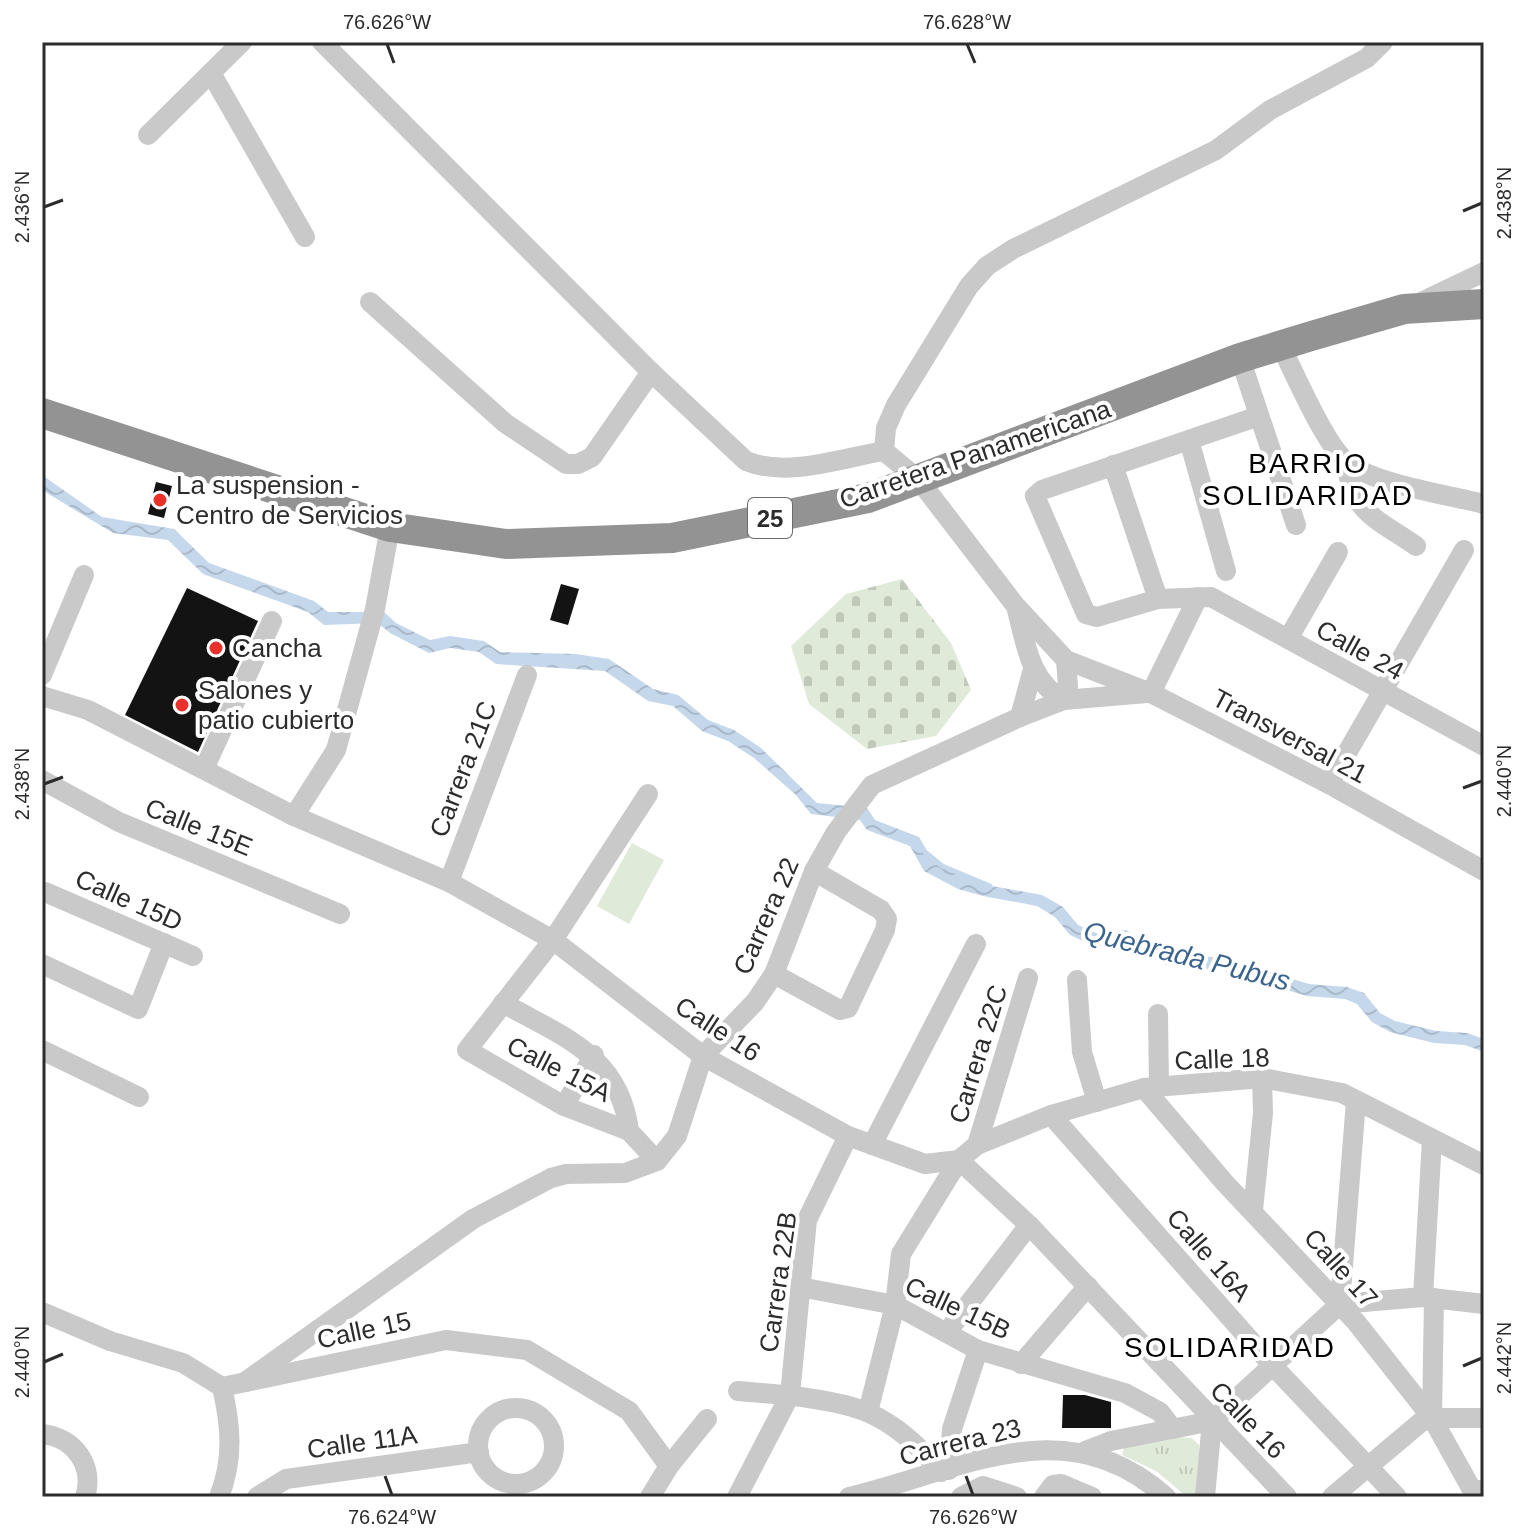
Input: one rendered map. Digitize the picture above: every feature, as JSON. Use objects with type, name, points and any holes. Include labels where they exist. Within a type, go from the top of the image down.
[{"type":"highway","name":"Carretera Panamericana","points":[[42,413],[390,527],[506,544],[672,538],[868,498],[1240,358],[1404,309],[1484,304]]},
{"type":"street","points":[[148,135],[242,42]]},
{"type":"street","points":[[322,42],[651,372],[746,461],[761,468],[787,468],[884,451],[886,428],[896,405],[969,286],[987,266],[1013,249],[1216,150],[1270,110],[1367,58],[1383,42]]},
{"type":"street","points":[[211,73],[305,237]]},
{"type":"street","points":[[1404,309],[1484,272]]},
{"type":"street","points":[[370,302],[505,423],[566,464],[578,464],[592,457],[651,372]]},
{"type":"street","points":[[1280,345],[1331,440],[1347,463],[1371,475],[1484,504]]},
{"type":"street","points":[[1240,358],[1296,525]]},
{"type":"street","points":[[1205,597],[1158,599],[1091,617],[1078,602],[1036,505],[1035,496],[1042,490],[1259,416]]},
{"type":"street","points":[[1189,440],[1226,571]]},
{"type":"street","name":"Transversal 21","points":[[884,451],[919,480],[1015,605],[1066,660],[1151,693],[1329,784],[1484,871]]},
{"type":"street","points":[[1347,463],[1348,482],[1361,508],[1416,546]]},
{"type":"street","points":[[1113,465],[1158,599]]},
{"type":"street","points":[[294,816],[336,750],[375,609],[390,527]]},
{"type":"street","points":[[1329,784],[1464,550]]},
{"type":"street","points":[[1288,639],[1338,552]]},
{"type":"street","points":[[42,675],[84,575]]},
{"type":"street","points":[[1151,693],[1205,597]]},
{"type":"street","name":"Calle 24","points":[[1205,597],[1382,692],[1481,737]]},
{"type":"street","name":"Transversal 21","points":[[1015,605],[1033,669],[1048,692],[1064,700]]},
{"type":"street","points":[[204,769],[272,621]]},
{"type":"street","points":[[1064,700],[1068,686],[1066,660]]},
{"type":"street","points":[[1020,717],[1033,669]]},
{"type":"street","name":"Carrera 21C","points":[[449,882],[527,675]]},
{"type":"street","name":"Carrera 22","points":[[657,1161],[677,1136],[703,1056],[755,1002],[774,974],[814,871],[836,832],[872,785],[1064,700],[1151,693]]},
{"type":"street","name":"Calle 16","points":[[42,696],[88,710],[294,816],[449,882],[553,940],[703,1056],[848,1136],[925,1164],[959,1160],[1029,1225],[1287,1497]]},
{"type":"street","name":"Calle 15E","points":[[42,780],[119,822],[340,914]]},
{"type":"street","points":[[503,1003],[553,940],[648,794]]},
{"type":"street","points":[[774,974],[840,1010],[848,1008],[885,930],[887,919],[881,910],[814,871]]},
{"type":"street","name":"Calle 15D","points":[[45,892],[193,956]]},
{"type":"street","points":[[42,964],[138,1009],[164,943]]},
{"type":"street","points":[[872,1145],[976,944]]},
{"type":"street","name":"Carrera 22C","points":[[977,1145],[1028,978]]},
{"type":"street","points":[[1077,980],[1082,1052],[1097,1102]]},
{"type":"street","name":"Calle 15A","points":[[629,1131],[626,1106],[608,1072],[594,1055],[503,1003],[467,1050],[564,1106],[629,1131],[657,1161]]},
{"type":"street","points":[[1152,1088],[1158,1014]]},
{"type":"street","points":[[42,1050],[139,1097]]},
{"type":"street","points":[[564,1106],[594,1055]]},
{"type":"street","points":[[1253,1210],[1263,1113],[1262,1078]]},
{"type":"street","name":"Calle 18","points":[[959,1160],[977,1145],[1051,1115],[1097,1102],[1152,1088],[1262,1078],[1342,1093],[1484,1165]]},
{"type":"street","name":"Calle 17","points":[[1152,1088],[1253,1210],[1340,1304],[1432,1418],[1472,1492]]},
{"type":"street","points":[[1340,1304],[1356,1101]]},
{"type":"street","name":"Calle 16A","points":[[1051,1115],[1274,1367],[1397,1497]]},
{"type":"street","name":"Carrera 22B","points":[[790,1395],[807,1220],[848,1136]]},
{"type":"street","points":[[1432,1139],[1428,1297],[1432,1418]]},
{"type":"street","points":[[868,1412],[895,1305],[901,1254],[959,1160]]},
{"type":"street","points":[[245,1382],[473,1219],[551,1178],[566,1174],[625,1173],[657,1161]]},
{"type":"street","points":[[948,1331],[1029,1225]]},
{"type":"street","points":[[1021,1364],[1088,1286]]},
{"type":"street","name":"Calle 15B","points":[[800,1287],[895,1305],[948,1331],[978,1350],[1125,1393],[1160,1412],[1173,1429]]},
{"type":"street","points":[[1085,1451],[1111,1441],[1212,1421],[1340,1304],[1428,1297],[1484,1304]]},
{"type":"street","points":[[42,1312],[110,1341],[183,1363],[222,1387],[232,1429],[227,1476],[219,1497]]},
{"type":"street","name":"Calle 15","points":[[222,1387],[446,1340],[527,1350],[629,1411],[669,1466]]},
{"type":"street","points":[[945,1471],[952,1429],[978,1350]]},
{"type":"street","points":[[738,1391],[790,1395],[868,1412],[918,1446],[945,1471]]},
{"type":"street","points":[[737,1497],[790,1395]]},
{"type":"street","points":[[1332,1497],[1398,1439],[1432,1418],[1484,1418]]},
{"type":"street","points":[[650,1497],[669,1466],[707,1419]]},
{"type":"street","points":[[1205,1497],[1212,1421]]},
{"type":"street","points":[[42,1434],[61,1438],[84,1461],[88,1476],[85,1497]]},
{"type":"street","name":"Carrera 23","points":[[855,1496],[1002,1454],[1048,1448],[1085,1451],[1123,1465],[1166,1497]]},
{"type":"street","name":"Calle 11A","points":[[257,1497],[286,1479],[479,1452]]},
{"type":"street","points":[[227,1476],[250,1497]]},
{"type":"street","points":[[1045,1493],[1061,1484],[1092,1497]]},
{"type":"street","points":[[961,1497],[983,1486],[1017,1497]]},
{"type":"street","points":[[855,1496],[888,1497]]},
{"type":"green space","points":[[902,579],[951,643],[971,690],[936,736],[867,749],[809,704],[791,646],[846,594]]},
{"type":"green space","points":[[632,843],[664,860],[629,924],[597,906]]},
{"type":"green space","points":[[1178,1437],[1192,1438],[1199,1445],[1200,1497],[1187,1497],[1156,1471],[1122,1455],[1124,1448]]},
{"type":"water","points":[[42,475],[102,517],[174,529],[209,563],[314,601],[328,612],[384,612],[396,623],[430,640],[450,636],[484,641],[500,652],[576,654],[609,659],[653,689],[678,695],[708,720],[734,730],[761,748],[817,803],[867,808],[875,820],[919,837],[933,861],[986,885],[1042,895],[1063,907],[1078,925],[1098,934],[1126,930],[1170,953],[1222,958],[1309,984],[1347,987],[1364,993],[1380,1013],[1395,1021],[1436,1031],[1467,1033],[1484,1039],[1484,1052],[1465,1045],[1434,1043],[1390,1032],[1372,1022],[1357,1004],[1345,999],[1307,996],[1220,970],[1166,965],[1124,943],[1096,947],[1070,935],[1055,917],[1037,906],[958,889],[924,871],[910,846],[867,830],[860,820],[811,814],[796,795],[754,758],[728,741],[702,731],[673,706],[648,701],[605,671],[496,664],[479,652],[450,648],[429,653],[390,633],[378,623],[324,625],[308,612],[203,574],[168,540],[113,533],[42,490]]},
{"type":"building","name":"La suspension - Centro de Servicios","points":[[156,482],[172,486],[164,518],[148,514]]},
{"type":"building","points":[[561,584],[579,589],[568,625],[550,620]]},
{"type":"building","points":[[187,588],[258,621],[198,752],[125,715]]},
{"type":"building","points":[[1063,1395],[1085,1395],[1111,1402],[1111,1428],[1062,1428]]},
{"type":"waterway","name":"Quebrada Pubus","points":[[925,852],[942,866],[990,886]]},
{"type":"place","name":"La suspension - Centro de Servicios","points":[[160,500]]},
{"type":"place","name":"Cancha","points":[[216,648]]},
{"type":"place","name":"Salones y patio cubierto","points":[[182,705]]},
{"type":"district","name":"BARRIO SOLIDARIDAD","points":[[1308,479]]},
{"type":"district","name":"SOLIDARIDAD","points":[[1230,1347]]}]
